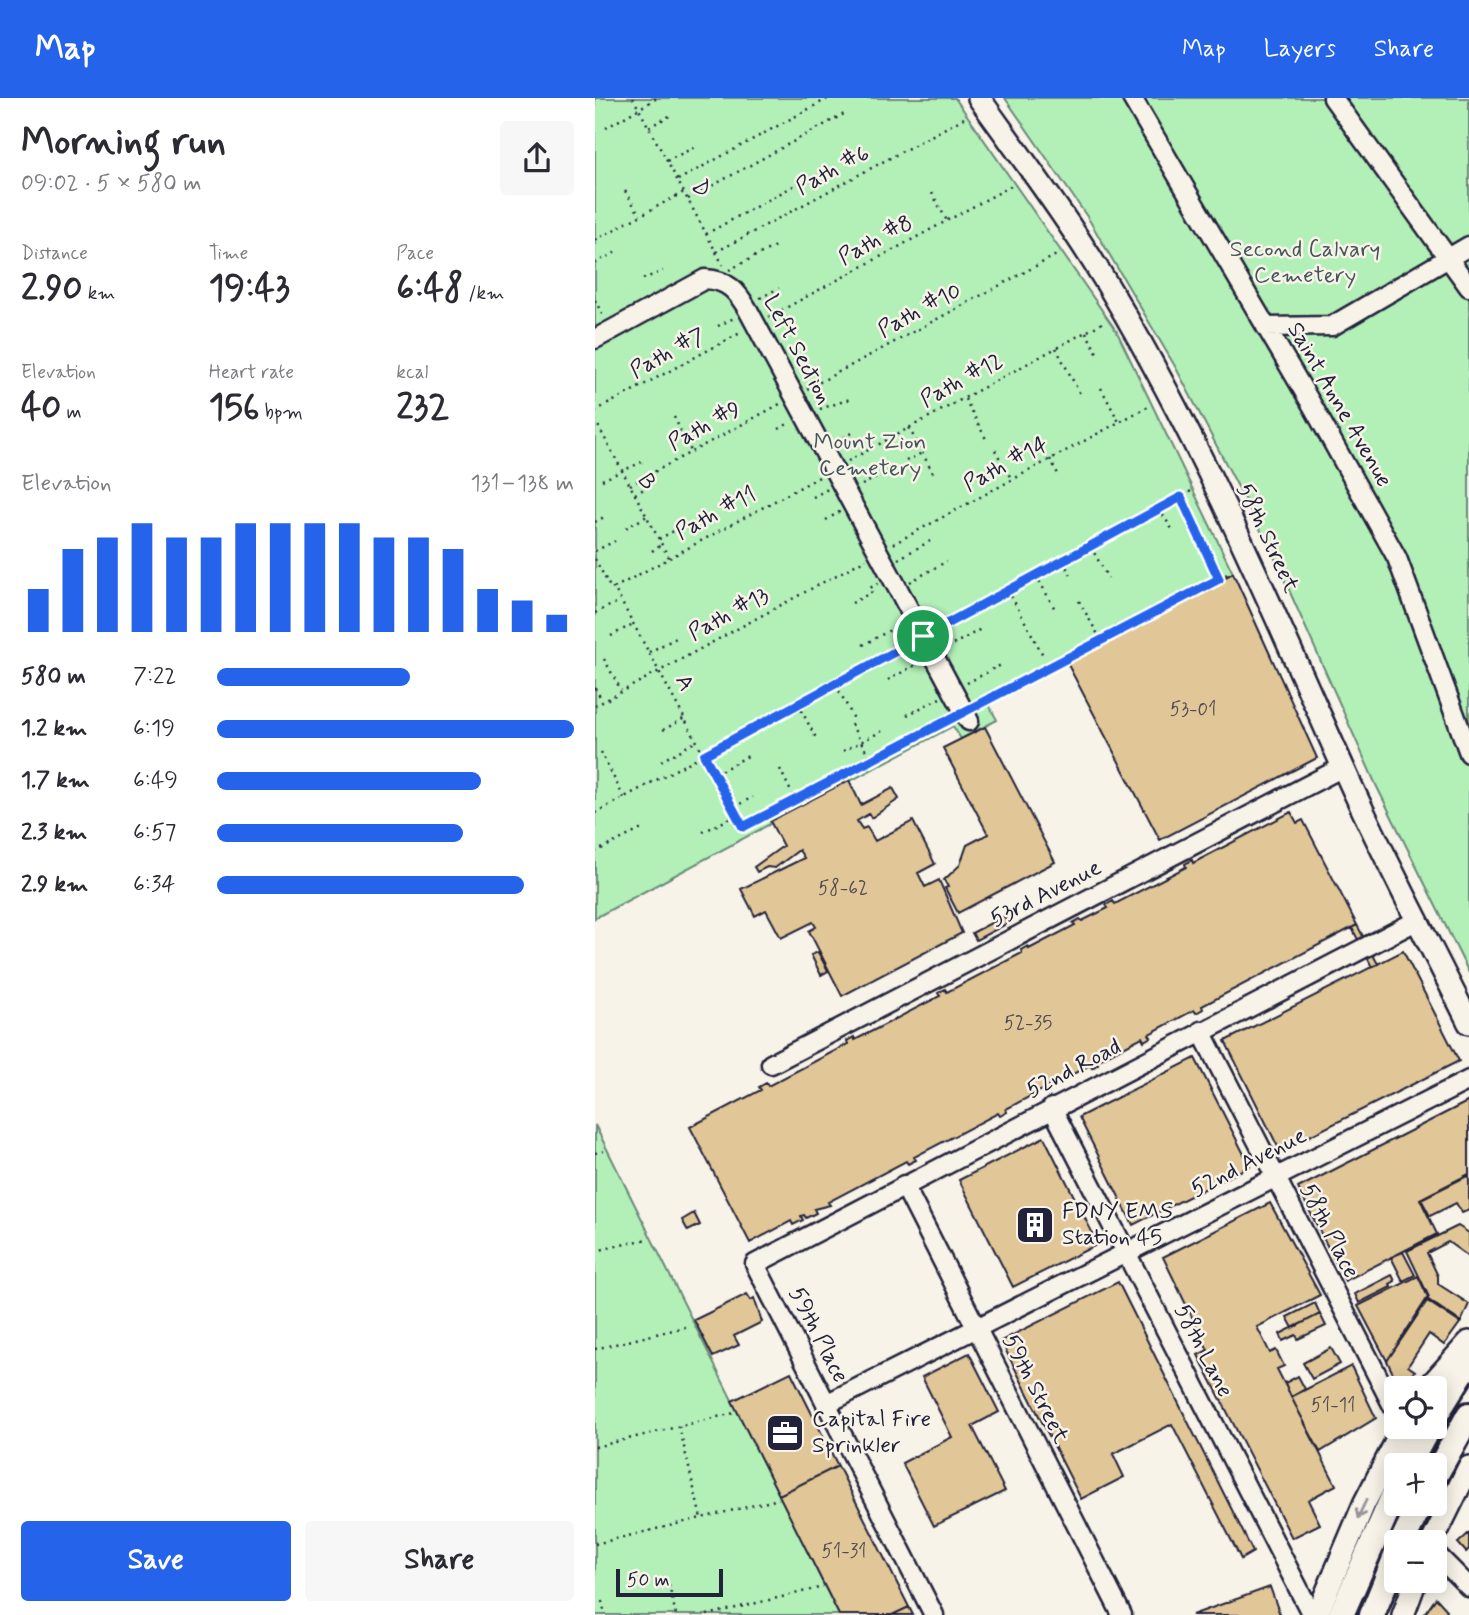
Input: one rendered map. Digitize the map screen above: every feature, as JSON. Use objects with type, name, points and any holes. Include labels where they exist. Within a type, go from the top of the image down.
[{"type":"highway","points":[[1447,1397],[1469,1361]]},
{"type":"highway","points":[[1447,1454],[1469,1415]]},
{"type":"highway","points":[[1341,1615],[1385,1516]]},
{"type":"highway","points":[[1372,1615],[1384,1586]]},
{"type":"main road","name":"58th Street","points":[[979,98],[1053,201],[1114,295],[1216,490],[1343,767],[1469,1023]]},
{"type":"main road","points":[[1439,1376],[1469,1342]]},
{"type":"main road","points":[[1315,1615],[1395,1439]]},
{"type":"main road","points":[[1438,1530],[1469,1468]]},
{"type":"main road","points":[[1403,1615],[1411,1593]]},
{"type":"street","name":"Saint Anne Avenue","points":[[1132,98],[1397,558],[1469,752]]},
{"type":"street","points":[[1333,98],[1469,288]]},
{"type":"street","points":[[1266,327],[1332,326],[1450,260],[1469,246]]},
{"type":"street","name":"Left Section","points":[[595,339],[705,279],[717,279],[731,285],[755,324],[967,716]]},
{"type":"street","name":"53rd Avenue","points":[[771,1064],[1343,767]]},
{"type":"street","name":"52nd Road","points":[[755,1264],[1418,920]]},
{"type":"street","name":"58th Place","points":[[1201,1031],[1384,1389]]},
{"type":"street","name":"52nd Avenue","points":[[826,1404],[1469,1080]]},
{"type":"street","name":"58th Lane","points":[[1052,1108],[1315,1615]]},
{"type":"street","name":"59th Street","points":[[904,1185],[1122,1615]]},
{"type":"street","name":"59th Place","points":[[755,1264],[934,1615]]},
{"type":"street","points":[[1447,1565],[1469,1587]]},
{"type":"path","name":"D","points":[[633,98],[742,301]]},
{"type":"path","points":[[605,128],[657,98]]},
{"type":"path","points":[[678,180],[829,98]]},
{"type":"path","points":[[649,127],[673,114]]},
{"type":"path","points":[[688,199],[844,114]]},
{"type":"path","name":"Path #6","points":[[716,252],[964,118]]},
{"type":"path","points":[[667,162],[695,147]]},
{"type":"path","points":[[706,234],[799,183]]},
{"type":"path","name":"Path #8","points":[[755,324],[1013,185]]},
{"type":"path","points":[[625,191],[641,215]]},
{"type":"path","points":[[595,240],[684,192]]},
{"type":"path","points":[[932,193],[947,221]]},
{"type":"path","points":[[726,271],[775,246]]},
{"type":"path","points":[[595,263],[618,251]]},
{"type":"path","name":"Path #10","points":[[794,397],[1060,253]]},
{"type":"path","points":[[643,279],[663,271]]},
{"type":"path","points":[[742,301],[779,288]]},
{"type":"path","name":"Path #12","points":[[833,469],[1106,321]]},
{"type":"path","name":"Path #7","points":[[595,411],[755,324]]},
{"type":"path","points":[[1086,332],[1097,353]]},
{"type":"path","points":[[1056,348],[1080,394]]},
{"type":"path","points":[[1101,387],[1119,422]]},
{"type":"path","name":"Path #9","points":[[630,485],[794,397]]},
{"type":"path","points":[[965,398],[986,439]]},
{"type":"path","name":"Path #14","points":[[888,571],[1012,480],[1149,406]]},
{"type":"path","points":[[674,417],[691,452]]},
{"type":"path","name":"B","points":[[595,421],[670,558]]},
{"type":"path","points":[[909,428],[934,475]]},
{"type":"path","points":[[823,449],[854,432]]},
{"type":"path","points":[[995,450],[1012,480]]},
{"type":"path","points":[[906,461],[922,453]]},
{"type":"path","points":[[1050,459],[1058,474]]},
{"type":"path","points":[[602,480],[642,462]]},
{"type":"path","points":[[846,493],[894,468]]},
{"type":"path","name":"Path #11","points":[[614,588],[833,469]]},
{"type":"path","points":[[635,494],[651,485]]},
{"type":"path","points":[[595,813],[1193,490]]},
{"type":"path","points":[[1181,497],[1219,579]]},
{"type":"path","points":[[1159,509],[1172,529]]},
{"type":"path","points":[[626,528],[647,516]]},
{"type":"path","points":[[595,522],[604,517]]},
{"type":"path","points":[[659,539],[683,526]]},
{"type":"path","points":[[595,551],[614,541]]},
{"type":"path","points":[[852,603],[888,571],[930,541]]},
{"type":"path","points":[[652,551],[662,544]]},
{"type":"path","points":[[1091,546],[1108,578]]},
{"type":"path","name":"A","points":[[595,560],[611,589],[614,588],[622,601],[743,827],[795,800]]},
{"type":"path","points":[[888,571],[947,561]]},
{"type":"path","points":[[1063,561],[1073,579]]},
{"type":"path","name":"Path #13","points":[[595,706],[659,671],[888,571]]},
{"type":"path","points":[[780,769],[795,800],[871,760],[967,716],[1101,640],[1231,572]]},
{"type":"path","points":[[1036,575],[1056,611]]},
{"type":"path","points":[[1008,590],[1044,657]]},
{"type":"path","points":[[595,613],[622,601]]},
{"type":"path","points":[[1079,601],[1101,640]]},
{"type":"path","points":[[863,645],[913,617]]},
{"type":"path","points":[[611,636],[634,623]]},
{"type":"path","points":[[649,652],[680,636]]},
{"type":"path","points":[[604,659],[621,691]]},
{"type":"path","points":[[835,684],[854,719]]},
{"type":"path","points":[[595,688],[603,702]]},
{"type":"path","points":[[798,704],[816,738]]},
{"type":"path","points":[[663,730],[685,718]]},
{"type":"path","points":[[851,724],[871,760]]},
{"type":"path","points":[[843,751],[882,731]]},
{"type":"path","points":[[661,761],[697,741]]},
{"type":"path","points":[[601,752],[624,797]]},
{"type":"path","points":[[715,774],[748,756]]},
{"type":"path","points":[[733,808],[753,797]]},
{"type":"path","points":[[703,832],[737,815]]},
{"type":"path","points":[[595,852],[644,828]]},
{"type":"path","points":[[595,1153],[605,1151]]},
{"type":"path","points":[[595,1251],[647,1238]]},
{"type":"path","points":[[595,1349],[685,1327]]},
{"type":"path","points":[[595,1447],[734,1413]]},
{"type":"path","points":[[678,1426],[701,1518]]},
{"type":"path","points":[[595,1544],[779,1499]]},
{"type":"path","points":[[669,1585],[676,1615]]},
{"type":"path","points":[[707,1615],[823,1587]]},
{"type":"path","points":[[595,1589],[597,1596]]},
{"type":"path","points":[[602,1601],[605,1615]]},
{"type":"green space","name":"Mount Zion Cemetery","points":[[595,98],[955,98],[1117,332],[1233,573],[988,703],[997,720],[961,739],[953,726],[595,918]]},
{"type":"green space","name":"Second Calvary Cemetery","points":[[1005,98],[1469,98],[1469,973],[1376,785],[1272,552],[1176,368],[1088,218]]},
{"type":"green space","points":[[595,1125],[839,1615],[595,1615]]},
{"type":"building","points":[[1233,573],[1317,758],[1160,840],[1066,661]]},
{"type":"building","points":[[985,727],[1055,862],[958,913],[945,888],[948,887],[944,880],[960,865],[967,845],[988,834],[943,748]]},
{"type":"building","points":[[849,780],[861,805],[893,788],[899,799],[871,818],[869,814],[857,821],[862,829],[867,827],[875,841],[913,821],[935,864],[918,873],[925,887],[939,880],[962,933],[842,996],[809,931],[816,927],[813,922],[781,938],[766,910],[755,916],[741,889],[804,858],[799,850],[775,868],[767,867],[757,872],[754,867],[783,846],[770,821]]},
{"type":"building","points":[[1291,812],[1297,823],[1303,820],[1357,925],[1202,1006],[1203,1009],[1196,1013],[1194,1010],[1149,1034],[1151,1037],[1144,1041],[1142,1037],[1097,1061],[1098,1064],[1092,1068],[1090,1065],[1006,1109],[1007,1112],[1000,1116],[998,1113],[914,1157],[916,1160],[908,1164],[906,1161],[828,1202],[830,1205],[814,1209],[816,1213],[806,1218],[801,1216],[803,1220],[793,1225],[791,1221],[750,1243],[690,1127],[761,1090],[759,1087],[766,1083],[768,1086],[848,1044],[847,1041],[854,1037],[855,1040],[940,996],[938,993],[945,989],[947,992],[1022,953],[1021,950],[1028,946],[1029,949],[1075,925],[1073,923],[1080,919],[1082,921],[1108,908],[1106,905],[1113,901],[1115,904],[1186,867],[1185,864],[1192,860],[1193,863]]},
{"type":"building","points":[[1004,916],[1008,923],[976,940],[972,933]]},
{"type":"building","points":[[1357,925],[1378,964],[1372,967],[1352,928]]},
{"type":"building","points":[[1403,951],[1459,1061],[1280,1151],[1225,1041]]},
{"type":"building","points":[[818,952],[828,971],[821,975],[811,955]]},
{"type":"building","points":[[1195,1058],[1250,1166],[1133,1225],[1079,1117]]},
{"type":"building","points":[[1469,1101],[1469,1174],[1420,1199],[1437,1234],[1345,1281],[1298,1188]]},
{"type":"building","name":"FDNY EMS Station 45","points":[[1044,1137],[1098,1244],[1013,1287],[959,1180]]},
{"type":"building","points":[[1469,1175],[1469,1210],[1462,1213],[1456,1203],[1430,1216],[1421,1199]]},
{"type":"building","points":[[1270,1203],[1320,1295],[1257,1327],[1270,1353],[1276,1350],[1284,1366],[1277,1369],[1336,1485],[1308,1500],[1320,1524],[1292,1538],[1198,1355],[1208,1350],[1163,1257]]},
{"type":"building","points":[[694,1213],[700,1225],[688,1231],[682,1220]]},
{"type":"building","points":[[1458,1226],[1469,1233],[1469,1257],[1448,1242],[1427,1253],[1438,1276],[1438,1284],[1469,1304],[1461,1322],[1427,1299],[1429,1297],[1407,1251]]},
{"type":"building","points":[[1403,1252],[1415,1275],[1403,1281],[1391,1257]]},
{"type":"building","points":[[1392,1275],[1395,1281],[1390,1284],[1391,1287],[1359,1303],[1355,1294]]},
{"type":"building","points":[[1418,1276],[1428,1297],[1387,1361],[1358,1306]]},
{"type":"building","points":[[1118,1282],[1253,1552],[1241,1559],[1172,1424],[1113,1454],[1124,1477],[1081,1499],[1001,1341]]},
{"type":"building","points":[[747,1294],[751,1300],[754,1298],[762,1322],[734,1336],[739,1345],[713,1357],[694,1320]]},
{"type":"building","points":[[1427,1301],[1460,1323],[1444,1345],[1429,1334],[1408,1366],[1415,1371],[1411,1376],[1394,1376],[1387,1361]]},
{"type":"building","points":[[1315,1303],[1320,1314],[1293,1328],[1287,1317]]},
{"type":"building","points":[[1320,1314],[1326,1326],[1298,1339],[1296,1335],[1283,1341],[1280,1334]]},
{"type":"building","points":[[1331,1348],[1340,1364],[1312,1379],[1303,1363]]},
{"type":"building","points":[[969,1353],[999,1412],[972,1426],[1005,1491],[934,1526],[902,1463],[952,1437],[922,1377]]},
{"type":"building","points":[[1351,1366],[1376,1418],[1320,1452],[1291,1397]]},
{"type":"building","name":"Capital Fire Sprinkler","points":[[791,1372],[838,1466],[779,1495],[732,1401]]},
{"type":"building","points":[[1298,1376],[1305,1389],[1291,1397],[1285,1383]]},
{"type":"building","points":[[838,1466],[909,1607],[892,1615],[839,1615],[779,1495]]},
{"type":"building","points":[[1469,1533],[1469,1549],[1466,1552],[1458,1543]]},
{"type":"building","points":[[1270,1587],[1280,1615],[1192,1615]]},
{"type":"building","points":[[1436,1598],[1447,1610],[1443,1615],[1424,1615]]},
{"type":"building","points":[[909,1607],[913,1615],[892,1615]]},
{"type":"place","name":"FDNY EMS Station 45","points":[[1035,1225]]},
{"type":"place","name":"Capital Fire Sprinkler","points":[[785,1433]]},
{"type":"route","points":[[1181,497],[1219,579],[743,827],[704,755],[923,636],[1181,497]]}]
